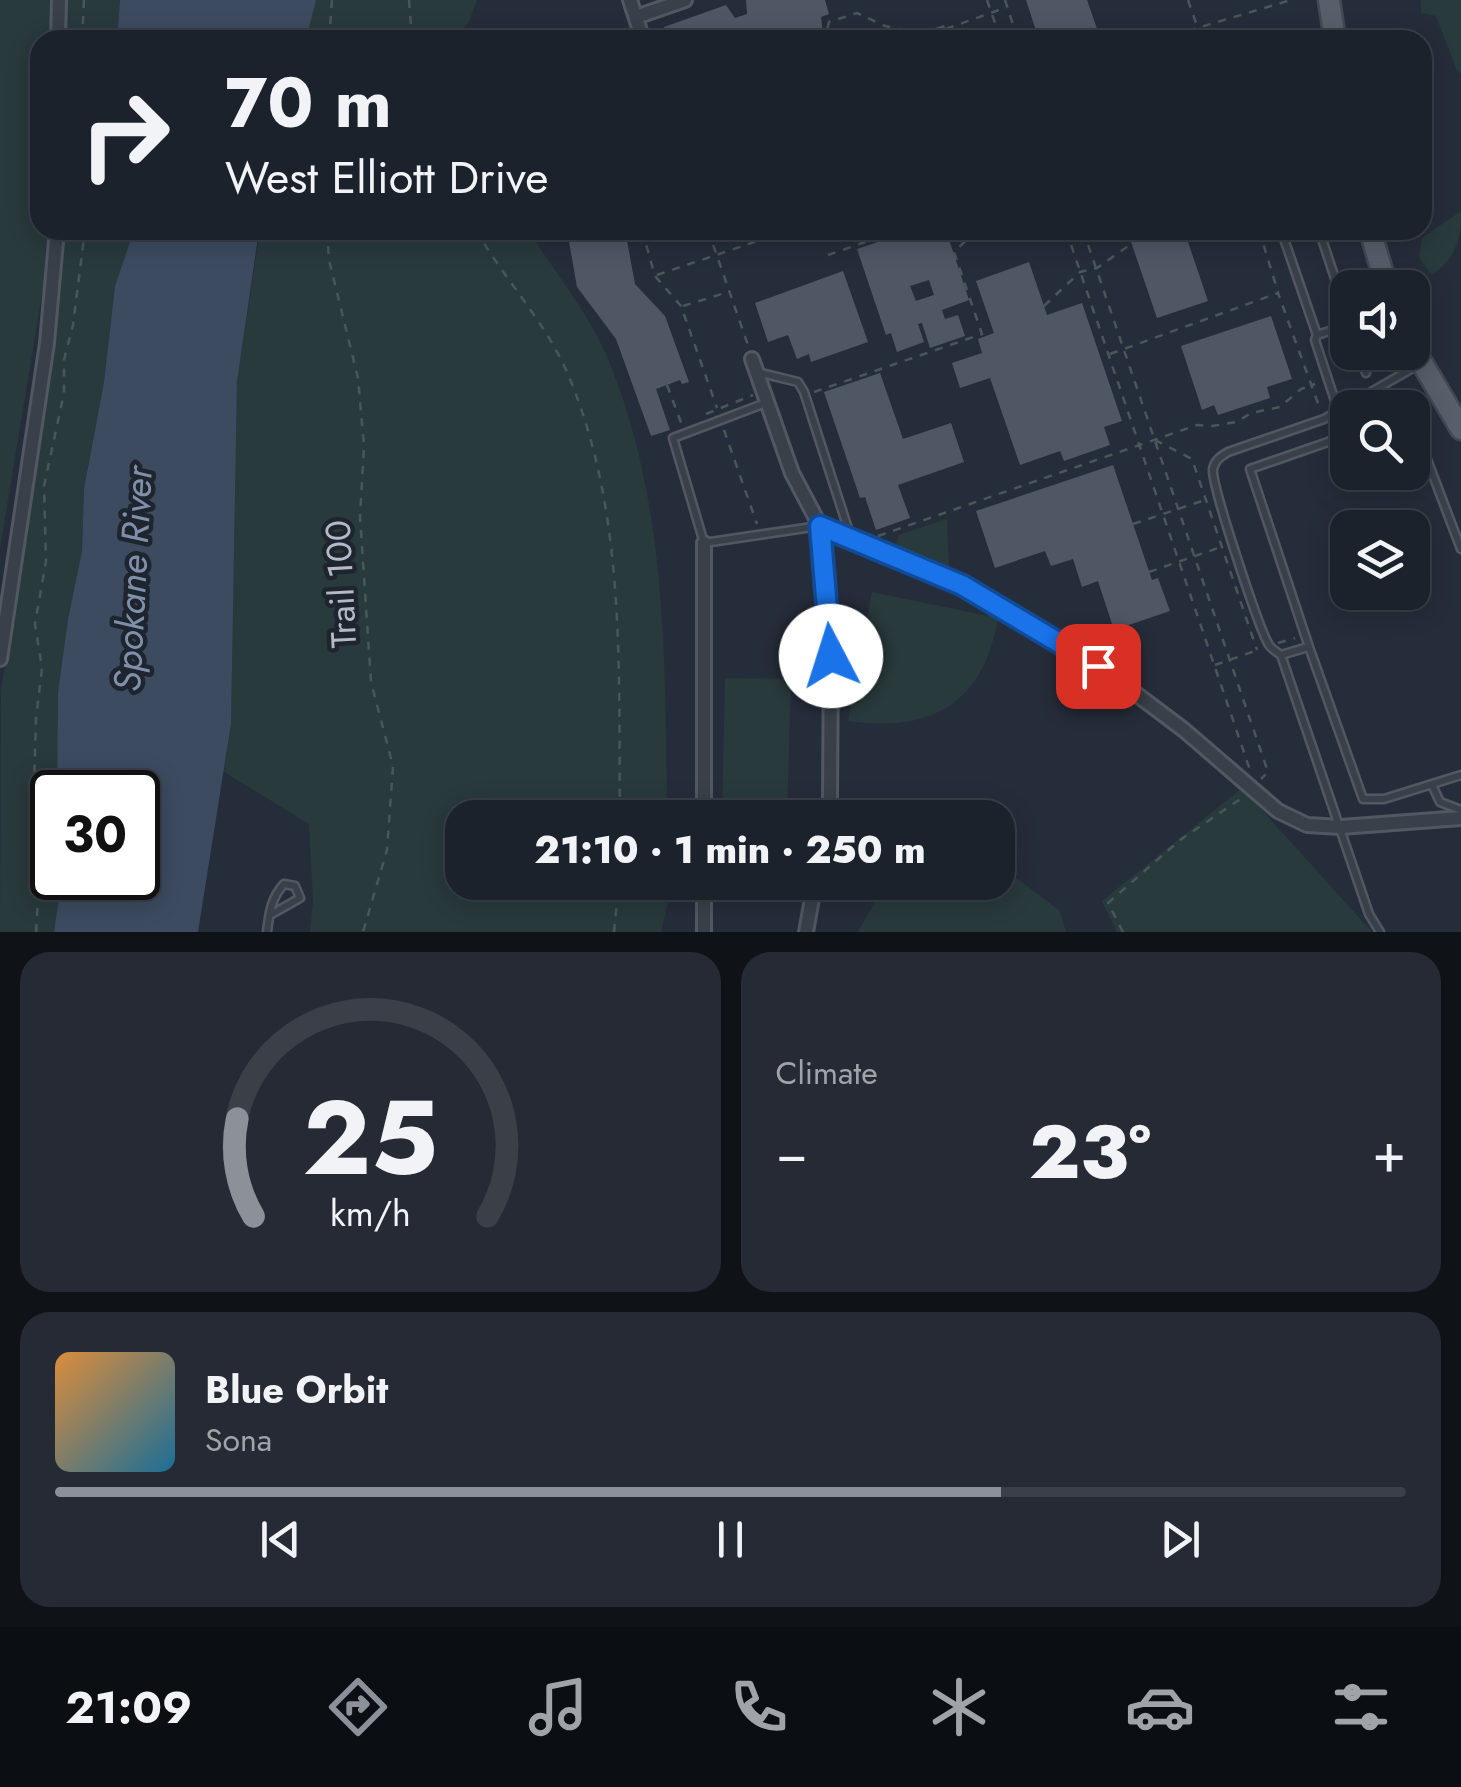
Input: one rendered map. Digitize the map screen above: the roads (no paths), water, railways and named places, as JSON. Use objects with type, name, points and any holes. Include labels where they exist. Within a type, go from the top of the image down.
[{"type":"main road","points":[[1329,0],[1334,30]]},
{"type":"main road","points":[[1373,240],[1382,270]]},
{"type":"main road","points":[[1425,370],[1461,429]]},
{"type":"street","points":[[58,30],[59,0]]},
{"type":"street","points":[[630,0],[640,30]]},
{"type":"street","points":[[636,17],[686,0]]},
{"type":"street","points":[[0,659],[47,343],[56,240]]},
{"type":"street","points":[[753,371],[792,473],[820,526],[831,656],[830,800]]},
{"type":"street","points":[[820,526],[962,585],[1098,666],[1184,730],[1278,810],[1308,826],[1461,818]]},
{"type":"street","points":[[704,543],[704,800]]},
{"type":"street","points":[[704,900],[704,932]]},
{"type":"street","points":[[806,932],[812,900]]},
{"type":"lane","points":[[1284,240],[1331,390]]},
{"type":"lane","points":[[1321,240],[1331,270]]},
{"type":"lane","points":[[1317,335],[1330,330]]},
{"type":"lane","points":[[1366,390],[1395,370]]},
{"type":"lane","points":[[753,371],[798,382],[854,540]]},
{"type":"lane","points":[[768,402],[673,438],[704,543],[820,526]]},
{"type":"lane","points":[[1330,414],[1228,452],[1216,459],[1213,479],[1270,646],[1281,655],[1369,914],[1380,932]]},
{"type":"lane","points":[[1330,440],[1250,469],[1308,647],[1364,799],[1384,799],[1461,775]]},
{"type":"lane","points":[[1430,467],[1461,549]]},
{"type":"lane","points":[[1281,655],[1308,647]]},
{"type":"lane","points":[[1432,786],[1440,802],[1461,810]]},
{"type":"lane","points":[[267,932],[270,915],[274,895],[284,884],[295,886],[300,898],[270,915]]},
{"type":"water","points":[[120,0],[316,0],[308,30],[118,30]]},
{"type":"water","name":"Spokane River","points":[[131,240],[258,240],[237,382],[231,724],[198,932],[54,932],[59,900],[160,900],[160,770],[57,770],[58,692],[82,551],[84,489],[104,382],[115,286]]}]
